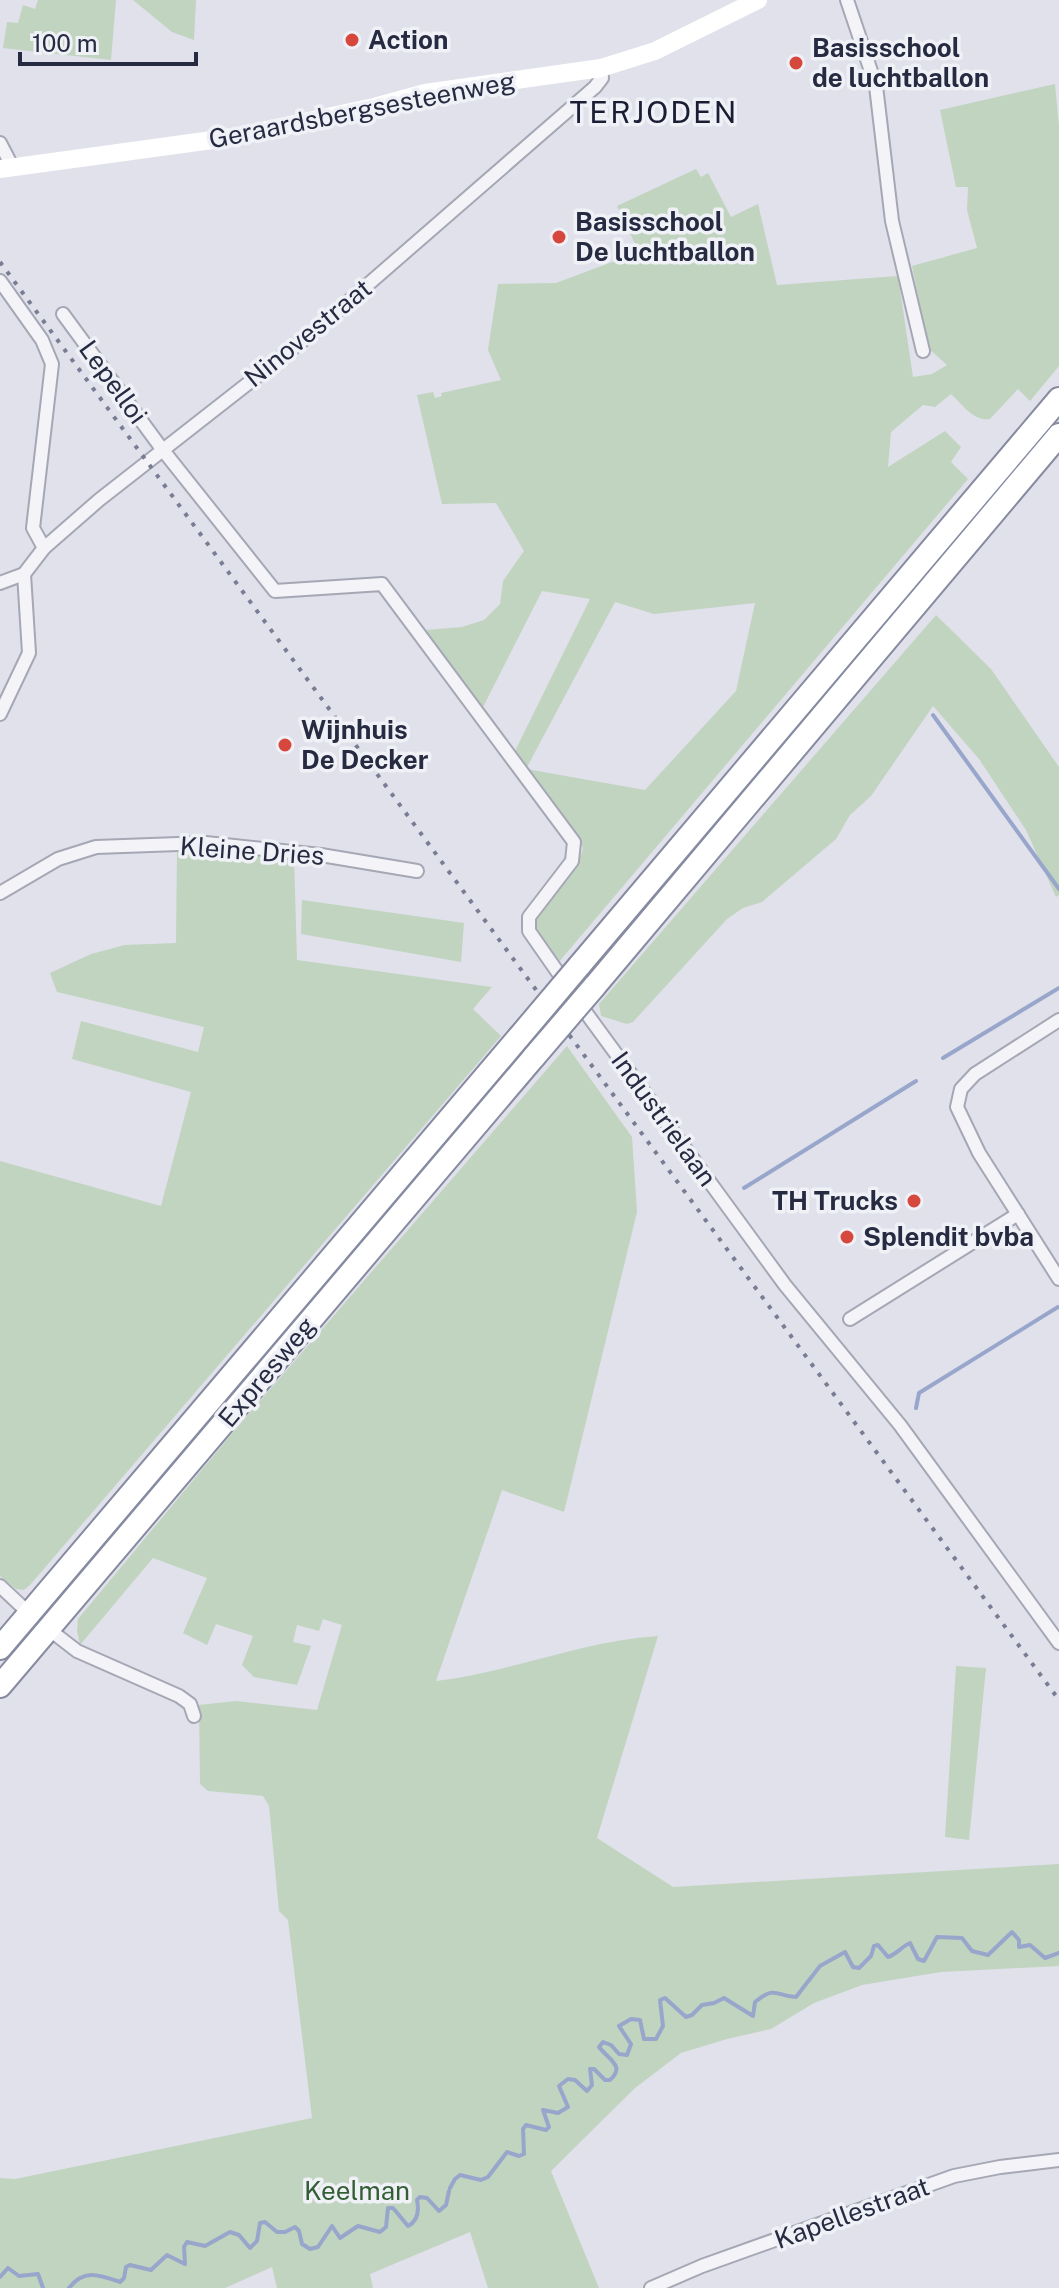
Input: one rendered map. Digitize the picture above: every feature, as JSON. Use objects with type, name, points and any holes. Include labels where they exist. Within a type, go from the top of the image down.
[{"type":"highway","name":"Expresweg","points":[[0,1648],[1059,399]]},
{"type":"highway","name":"Expresweg","points":[[0,1686],[1059,435]]},
{"type":"main road","name":"Geraardsbergsesteenweg","points":[[6,168],[234,137],[425,93],[601,68],[655,51],[758,0]]},
{"type":"street","points":[[847,0],[876,86],[892,221],[923,351]]},
{"type":"street","name":"Ninovestraat","points":[[24,574],[44,548],[162,449],[311,334],[481,189],[595,87],[602,78],[601,68]]},
{"type":"street","points":[[0,143],[6,168]]},
{"type":"street","points":[[0,281],[42,340],[52,364],[33,528],[44,548]]},
{"type":"street","name":"Lepelloi","points":[[63,314],[162,449],[275,591],[382,584]]},
{"type":"street","points":[[0,583],[24,574],[29,653],[0,714]]},
{"type":"street","name":"Industrielaan","points":[[382,584],[574,842],[572,861],[529,917],[529,931],[785,1285],[900,1425],[1059,1643]]},
{"type":"street","name":"Kleine Dries","points":[[0,893],[58,859],[96,847],[206,843],[321,855],[417,871]]},
{"type":"street","points":[[1059,1020],[975,1074],[961,1089],[957,1107],[963,1122],[1059,1279]]},
{"type":"street","points":[[850,1319],[1018,1214]]},
{"type":"street","points":[[0,1586],[29,1614],[77,1651],[179,1696],[190,1704],[194,1716]]},
{"type":"street","name":"Kapellestraat","points":[[651,2288],[702,2266],[954,2176],[1059,2160]]},
{"type":"green space","points":[[38,0],[116,0],[111,60],[3,48],[7,22],[18,23],[23,5],[35,9]]},
{"type":"green space","points":[[133,0],[196,0],[194,40],[172,32]]},
{"type":"green space","points":[[1055,84],[1059,127],[1059,366],[1030,401],[1018,389],[990,419],[974,415],[951,394],[935,407],[923,405],[891,432],[888,467],[945,431],[961,447],[951,462],[968,479],[558,963],[538,936],[535,922],[545,901],[572,869],[583,848],[514,753],[590,599],[542,591],[482,709],[426,630],[462,627],[484,620],[500,604],[503,581],[524,551],[496,503],[442,504],[417,395],[433,392],[435,398],[442,396],[441,393],[501,380],[488,350],[498,284],[556,283],[639,252],[617,206],[696,169],[701,177],[708,173],[731,217],[758,204],[777,285],[898,276],[913,377],[932,374],[947,365],[927,347],[912,266],[977,248],[967,210],[968,187],[956,187],[940,110]],"holes":[[[615,602],[654,614],[755,603],[736,691],[645,790],[526,769]]]},
{"type":"green space","points":[[936,615],[991,669],[1059,767],[1059,895],[1056,897],[1026,830],[979,759],[933,706],[871,796],[850,815],[836,839],[762,902],[743,908],[727,919],[633,1022],[627,1024],[601,1016],[599,1004]]},
{"type":"green space","points":[[177,851],[294,857],[297,960],[492,987],[473,1009],[501,1036],[30,1585],[24,1590],[16,1589],[0,1576],[0,1161],[161,1206],[191,1092],[72,1059],[81,1021],[198,1052],[204,1027],[57,992],[50,973],[91,954],[125,945],[176,943]]},
{"type":"green space","points":[[302,900],[464,923],[461,962],[301,934]]},
{"type":"green space","name":"Keelman","points":[[567,1046],[632,1137],[637,1212],[564,1512],[502,1490],[436,1681],[492,1671],[602,1644],[658,1636],[597,1838],[673,1887],[1059,1864],[1059,1966],[941,1972],[862,1985],[814,2003],[771,2029],[681,2053],[635,2088],[551,2171],[599,2288],[488,2288],[470,2232],[370,2274],[373,2288],[277,2288],[272,2267],[225,2288],[0,2288],[0,2178],[15,2179],[312,2118],[288,1920],[279,1911],[269,1806],[263,1796],[208,1791],[200,1784],[199,1705],[236,1701],[317,1710],[342,1625],[323,1619],[319,1631],[297,1625],[293,1642],[311,1646],[297,1685],[254,1677],[242,1665],[253,1636],[216,1624],[207,1645],[183,1633],[207,1578],[153,1558],[80,1645],[78,1619],[234,1431]]},
{"type":"green space","points":[[956,1666],[986,1668],[969,1840],[945,1837]]},
{"type":"waterway","points":[[933,715],[1059,889]]},
{"type":"waterway","points":[[943,1058],[1059,988]]},
{"type":"waterway","points":[[744,1188],[916,1081]]},
{"type":"waterway","points":[[916,1408],[919,1393],[1058,1307]]},
{"type":"waterway","points":[[450,2188],[460,2175],[481,2180],[488,2177],[507,2152],[519,2156],[524,2154],[523,2129],[526,2125],[546,2130],[549,2127],[543,2110],[558,2113],[568,2107],[559,2086],[568,2079],[575,2080],[587,2091],[592,2085],[590,2069],[605,2080],[610,2080],[616,2067],[599,2047],[603,2042],[619,2054],[627,2055],[631,2044],[619,2026],[631,2019],[640,2020],[644,2039],[656,2039],[663,2026],[660,2000],[665,1998],[686,2017],[702,2005],[724,1998],[753,2016],[755,2002],[762,1997],[772,1993],[796,1997],[820,1966],[845,1952],[853,1967],[859,1968],[871,1956],[874,1946],[878,1945],[888,1957],[910,1943],[918,1959],[924,1961],[937,1937],[962,1938],[972,1951],[988,1955],[1012,1932],[1019,1940],[1019,1947],[1030,1945],[1045,1958],[1059,1953]]},
{"type":"waterway","points":[[69,2288],[86,2275],[120,2282],[126,2267],[130,2265],[151,2270],[167,2255],[185,2264],[184,2247],[187,2242],[205,2246],[230,2232],[239,2235],[250,2248],[257,2241],[260,2223],[265,2222],[277,2232],[295,2227],[302,2244],[310,2249],[318,2247],[332,2226],[340,2238],[358,2226],[380,2232],[386,2227],[388,2208],[393,2208],[408,2226],[416,2218],[420,2197],[427,2198],[439,2211],[446,2205],[449,2191]]},
{"type":"waterway","points":[[0,2277],[8,2268],[19,2276],[38,2274],[43,2288]]},
{"type":"railway","points":[[0,262],[1059,1700]]},
{"type":"place","name":"Action","points":[[352,40]]},
{"type":"place","name":"Basisschool de luchtballon","points":[[796,63]]},
{"type":"place","name":"Basisschool De luchtballon","points":[[559,237]]},
{"type":"place","name":"Wijnhuis De Decker","points":[[285,745]]},
{"type":"place","name":"TH Trucks","points":[[914,1201]]},
{"type":"place","name":"Splendit bvba","points":[[847,1237]]},
{"type":"district","name":"TERJODEN","points":[[654,113]]}]
